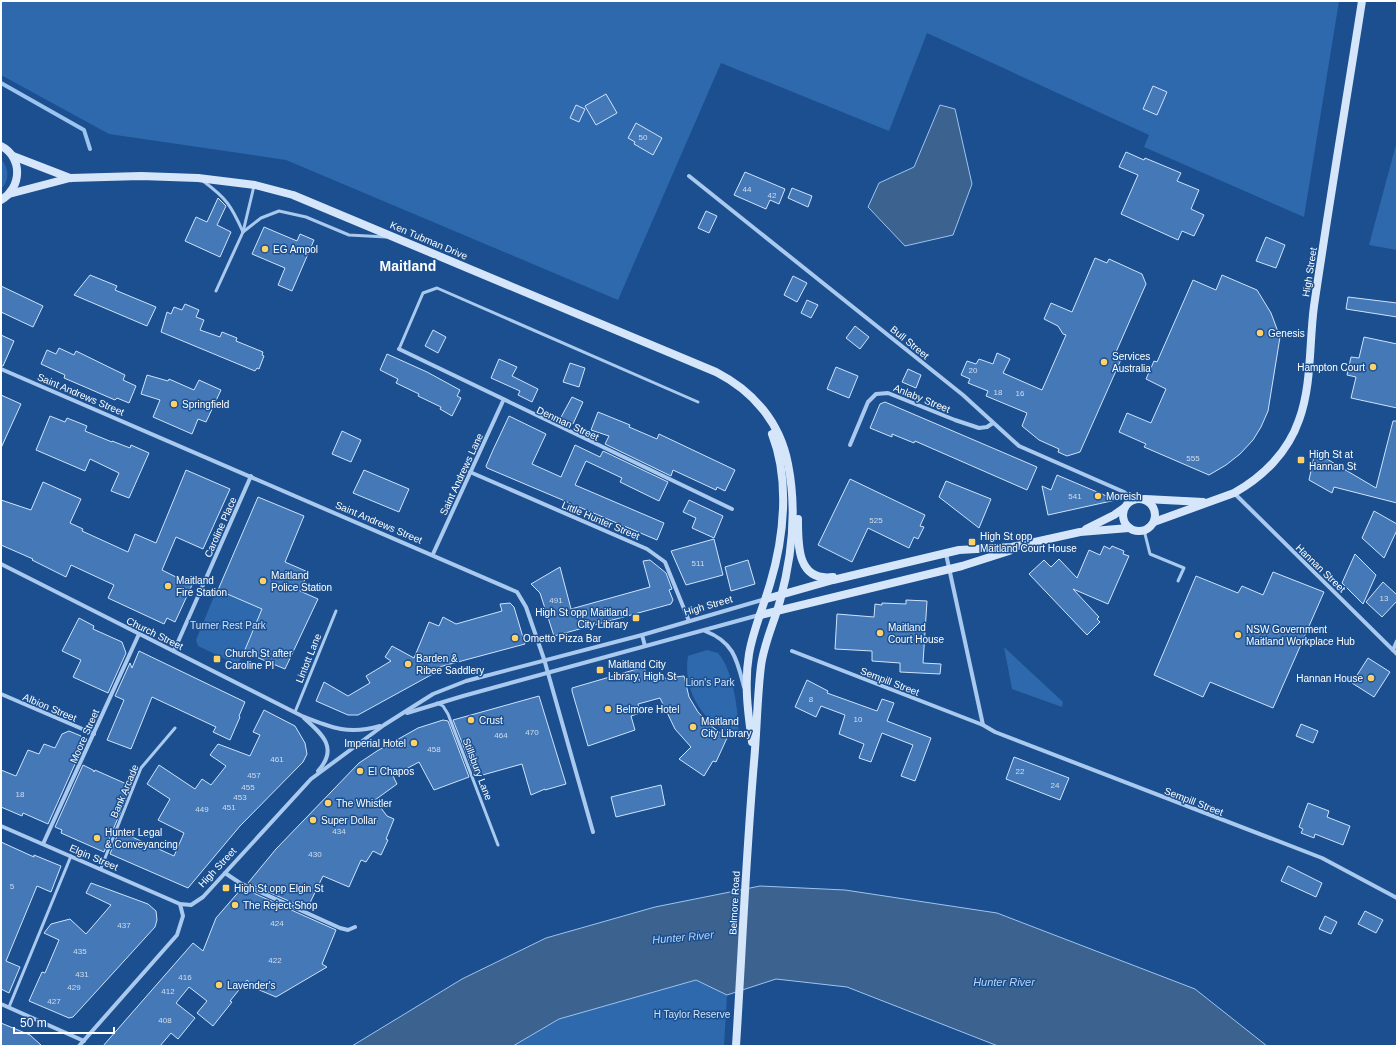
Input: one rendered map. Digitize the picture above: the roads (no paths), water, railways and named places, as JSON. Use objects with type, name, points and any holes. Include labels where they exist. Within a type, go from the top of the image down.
[{"type":"main road","name":"High Street","points":[[1154,522],[1234,493],[1244,487],[1272,465],[1287,445],[1299,420],[1304,400],[1314,308],[1362,1]]},
{"type":"main road","name":"Ken Tubman Drive","points":[[1,146],[13,156],[70,178]]},
{"type":"main road","points":[[1,200],[9,194],[15,184],[18,174],[17,165],[13,156]]},
{"type":"main road","name":"Ken Tubman Drive","points":[[9,194],[70,178],[141,176],[198,178],[255,185],[300,197],[716,372],[741,387],[758,402],[775,429],[783,447],[790,473],[792,527],[789,559],[777,611]]},
{"type":"main road","name":"Ken Tubman Drive","points":[[758,402],[778,452],[782,491],[777,551],[766,599],[760,615]]},
{"type":"main road","points":[[790,473],[797,503],[800,558],[811,573],[818,577],[826,578],[854,575]]},
{"type":"main road","points":[[1133,499],[1145,499],[1154,509],[1154,522],[1144,530],[1129,528],[1123,518],[1124,508],[1133,499]]},
{"type":"main road","name":"High Street","points":[[1145,499],[1208,503]]},
{"type":"main road","name":"High Street","points":[[1080,532],[1114,515],[1124,508]]},
{"type":"main road","name":"High Street","points":[[766,599],[854,575],[970,548],[1012,547],[1080,532],[1129,528]]},
{"type":"main road","name":"High Street","points":[[760,615],[949,569],[1029,544]]},
{"type":"main road","name":"Belmore Road","points":[[736,1046],[751,786],[761,665],[766,641],[777,611]]},
{"type":"main road","name":"Belmore Road","points":[[754,761],[747,700],[748,659],[760,615]]},
{"type":"street","name":"Bull Street","points":[[689,176],[963,395],[1019,446],[1124,492],[1133,499]]},
{"type":"street","name":"Denman Street","points":[[398,349],[503,401],[732,509]]},
{"type":"street","name":"Saint Andrews Street","points":[[1,369],[433,554],[517,592],[526,607],[544,659],[593,832]]},
{"type":"street","name":"Anlaby Street","points":[[850,445],[868,402],[876,394],[888,393],[979,428],[987,427],[993,423]]},
{"type":"street","name":"Saint Andrews Lane","points":[[433,554],[503,401]]},
{"type":"street","name":"Little Hunter Street","points":[[470,472],[647,549],[661,557],[669,570],[689,621]]},
{"type":"street","name":"Caroline Place","points":[[174,651],[251,476]]},
{"type":"street","name":"Hannan Street","points":[[1234,493],[1397,654]]},
{"type":"street","points":[[946,554],[983,725]]},
{"type":"street","name":"Church Street","points":[[1,564],[302,716],[345,731],[364,731],[384,725]]},
{"type":"street","name":"High Street","points":[[180,904],[191,905],[198,901],[311,779],[384,725],[433,694],[447,688],[544,659],[642,635],[766,599]]},
{"type":"street","name":"High Street","points":[[401,715],[436,703],[760,615]]},
{"type":"street","points":[[705,631],[722,638],[733,652],[747,700]]},
{"type":"street","name":"Moore Street","points":[[43,844],[139,634]]},
{"type":"street","points":[[642,635],[645,646]]},
{"type":"street","points":[[1393,650],[1397,641]]},
{"type":"street","name":"Sempill Street","points":[[792,651],[983,725],[1002,735],[1322,858],[1397,898]]},
{"type":"street","name":"Albion Street","points":[[1,694],[94,734]]},
{"type":"street","name":"Church Street","points":[[302,716],[322,735],[328,748],[326,761],[311,779]]},
{"type":"street","name":"Elgin Street","points":[[1,826],[102,868],[180,904]]},
{"type":"street","points":[[225,873],[240,883],[340,928],[348,930],[355,927]]},
{"type":"street","points":[[79,1046],[177,935],[183,916],[180,904]]},
{"type":"street","points":[[1,1004],[84,1040]]},
{"type":"lane","points":[[198,178],[222,196],[234,213],[243,232]]},
{"type":"lane","points":[[216,291],[243,232],[255,185]]},
{"type":"lane","points":[[243,232],[261,218],[279,211],[306,217],[349,235],[399,238]]},
{"type":"lane","points":[[398,349],[423,293],[437,288],[698,402]]},
{"type":"lane","points":[[1144,530],[1150,554],[1184,568],[1178,581]]},
{"type":"lane","name":"Lintott Lane","points":[[295,712],[336,611]]},
{"type":"lane","name":"Stillsbury Lane","points":[[436,703],[442,706],[448,714],[498,845]]},
{"type":"lane","name":"Bank Arcade","points":[[102,868],[141,768],[175,728]]},
{"type":"lane","points":[[9,1007],[71,856]]},
{"type":"water","points":[[940,105],[955,109],[972,184],[953,235],[905,246],[868,207],[879,183],[914,167]]},
{"type":"water","name":"Hunter River","points":[[760,886],[845,890],[997,913],[1195,989],[1267,1046],[998,1046],[847,987],[776,979],[727,995],[696,980],[559,1019],[513,1046],[352,1046],[462,979],[546,938],[655,907]]},
{"type":"waterway","points":[[1,83],[84,130],[90,149]]},
{"type":"place","name":"EG Ampol","points":[[265,249]]},
{"type":"place","name":"Genesis","points":[[1260,333]]},
{"type":"place","name":"Services Australia","points":[[1104,362]]},
{"type":"place","name":"Hampton Court","points":[[1373,367]]},
{"type":"place","name":"Springfield","points":[[174,404]]},
{"type":"place","name":"High St at Hannan St","points":[[1301,460]]},
{"type":"place","name":"Moreish","points":[[1098,496]]},
{"type":"place","name":"High St opp Maitland Court House","points":[[972,542]]},
{"type":"place","name":"Maitland Police Station","points":[[263,581]]},
{"type":"place","name":"Maitland Fire Station","points":[[168,586]]},
{"type":"place","name":"High St opp Maitland City Library","points":[[636,618]]},
{"type":"place","name":"Maitland Court House","points":[[880,633]]},
{"type":"place","name":"NSW Government Maitland Workplace Hub","points":[[1238,635]]},
{"type":"place","name":"Ometto Pizza Bar","points":[[515,638]]},
{"type":"place","name":"Church St after Caroline Pl","points":[[217,659]]},
{"type":"place","name":"Barden & Ribee Saddlery","points":[[408,664]]},
{"type":"place","name":"Maitland City Library, High St","points":[[600,670]]},
{"type":"place","name":"Hannan House","points":[[1371,678]]},
{"type":"place","name":"Belmore Hotel","points":[[608,709]]},
{"type":"place","name":"Crust","points":[[471,720]]},
{"type":"place","name":"Maitland City Library","points":[[693,727]]},
{"type":"place","name":"Imperial Hotel","points":[[414,743]]},
{"type":"place","name":"El Chapos","points":[[360,771]]},
{"type":"place","name":"The Whistler","points":[[328,803]]},
{"type":"place","name":"Super Dollar","points":[[313,820]]},
{"type":"place","name":"Hunter Legal & Conveyancing","points":[[97,838]]},
{"type":"place","name":"High St opp Elgin St","points":[[226,888]]},
{"type":"place","name":"The Reject Shop","points":[[235,905]]},
{"type":"place","name":"Lavender's","points":[[219,985]]},
{"type":"district","name":"Maitland","points":[[408,266]]},
{"type":"park label","name":"Turner Rest Park","points":[[228,625]]},
{"type":"park label","name":"Lion's Park","points":[[710,682]]},
{"type":"park label","name":"H Taylor Reserve","points":[[692,1014]]}]
